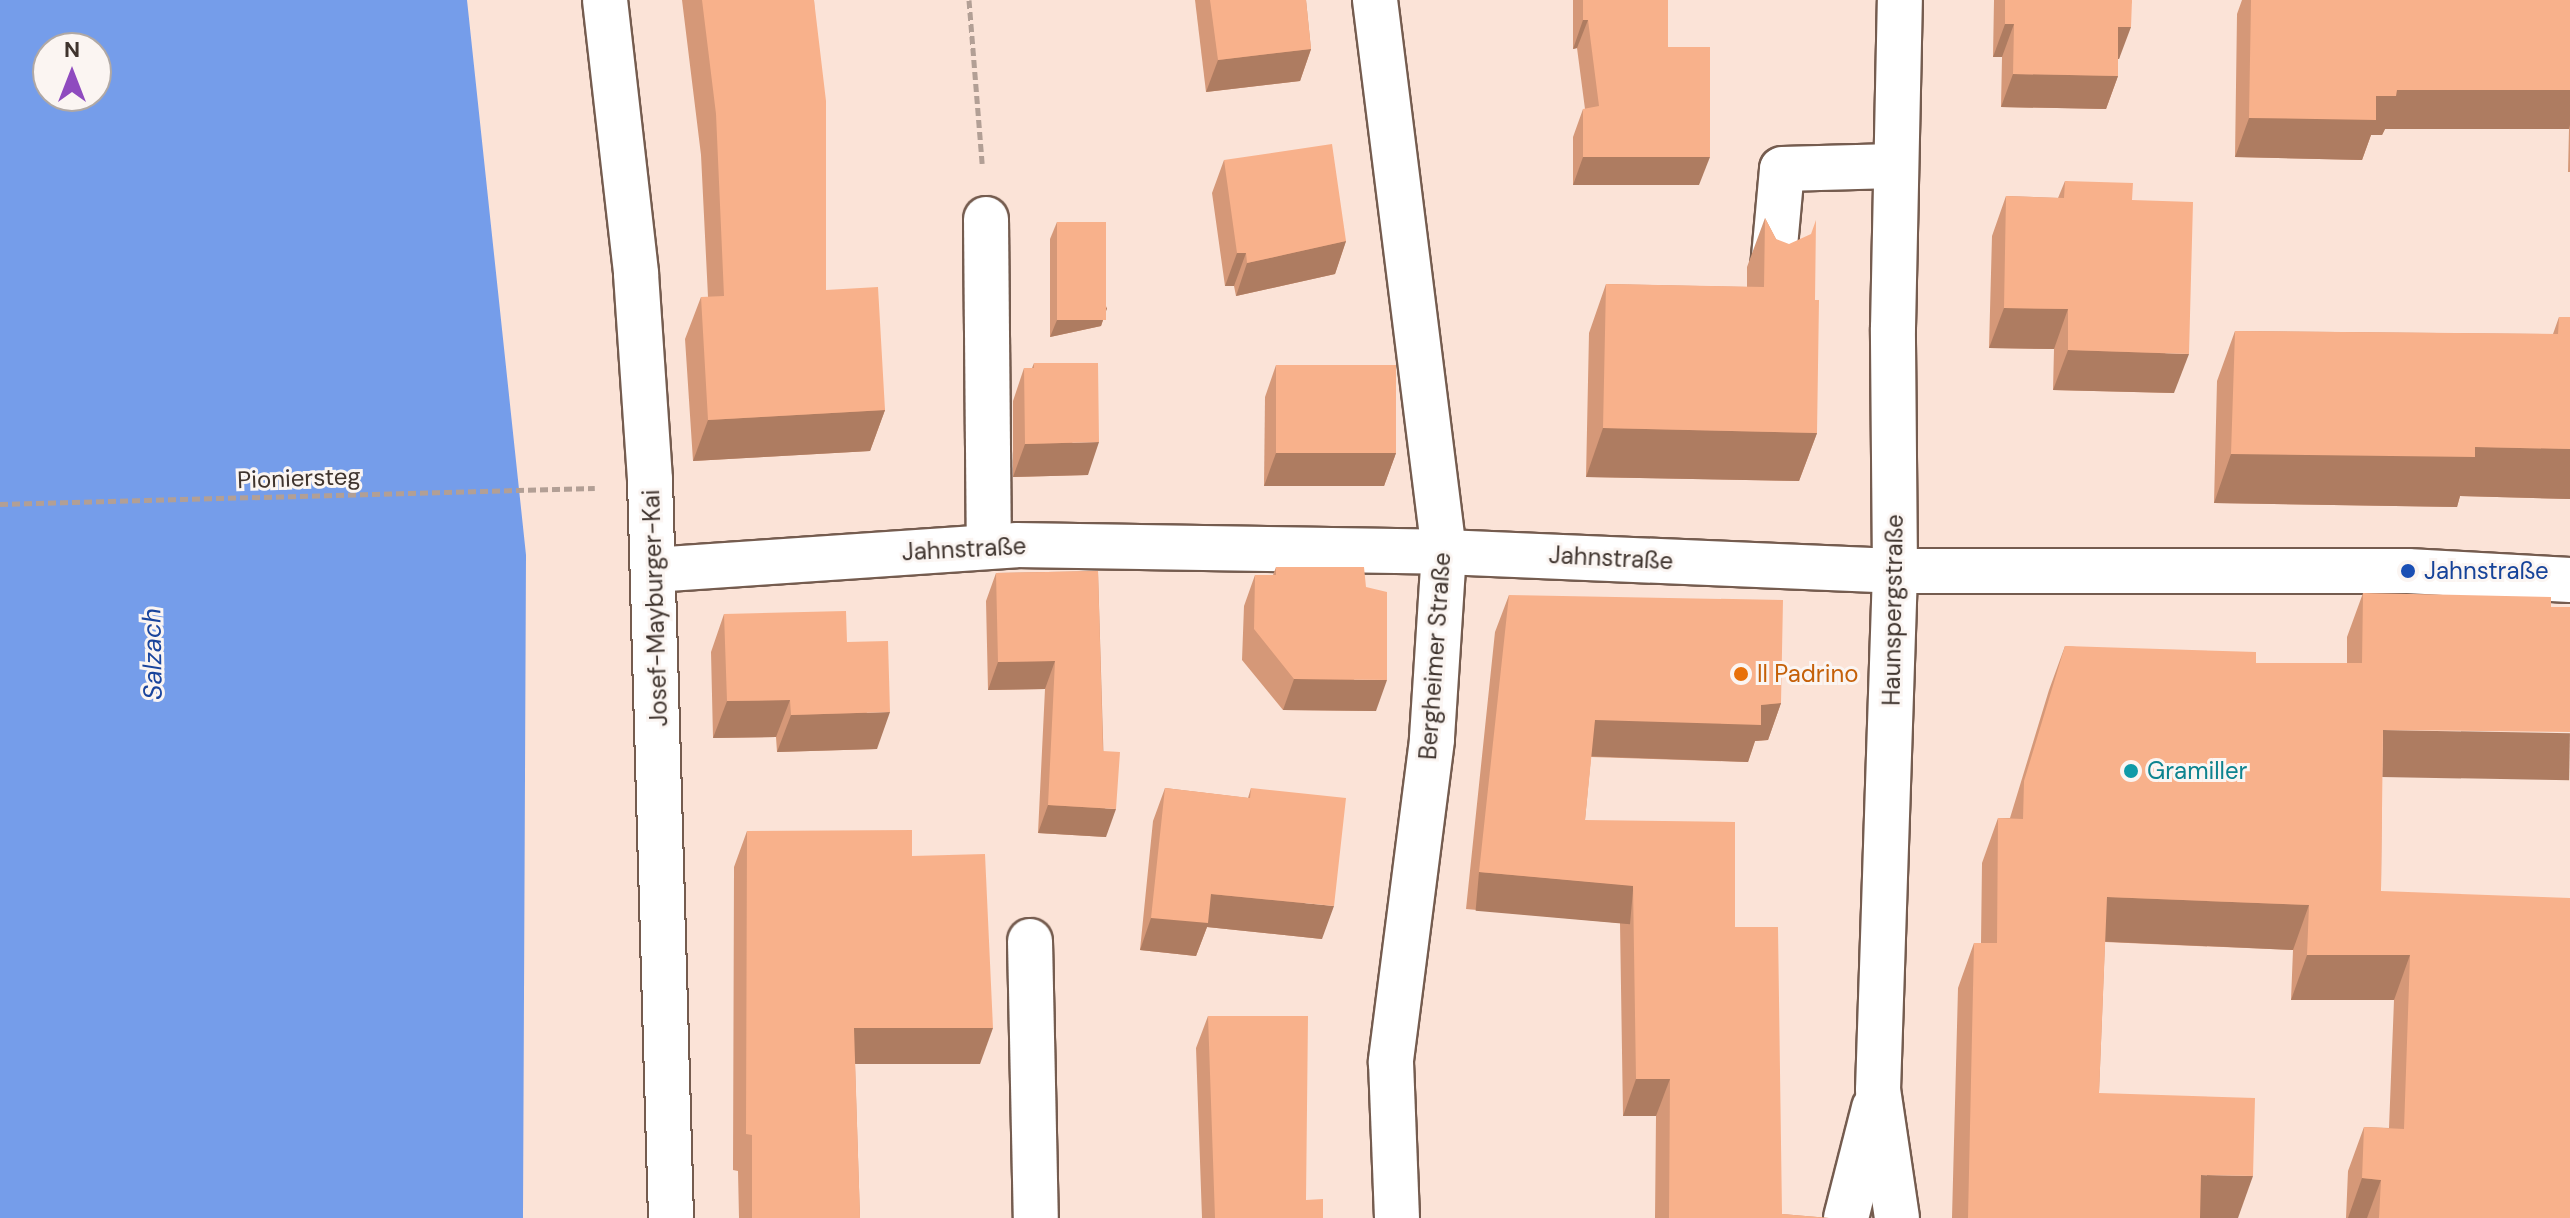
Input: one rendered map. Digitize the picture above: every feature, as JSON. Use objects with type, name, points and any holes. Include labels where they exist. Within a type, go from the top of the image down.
[{"type":"street","name":"Josef-Mayburger-Kai","points":[[605,0],[636,274],[653,570],[671,1218]]},
{"type":"street","name":"Bergheimer Straße","points":[[1375,0],[1444,552],[1432,740],[1391,1062],[1397,1218]]},
{"type":"street","name":"Haunspergstraße","points":[[1897,1218],[1878,1090],[1895,571],[1895,166],[1900,0]]},
{"type":"street","points":[[1773,268],[1782,169],[1895,166]]},
{"type":"street","points":[[986,219],[989,545]]},
{"type":"street","name":"Jahnstraße","points":[[653,570],[989,545],[1444,552],[1895,571],[2408,571],[2570,580]]},
{"type":"street","points":[[1030,941],[1036,1218]]},
{"type":"street","points":[[1846,1218],[1878,1090]]},
{"type":"path","points":[[969,0],[986,219]]},
{"type":"path","name":"Pioniersteg","points":[[0,504],[600,488]]},
{"type":"water","name":"Salzach","points":[[0,0],[467,0],[526,555],[523,1218],[0,1218]]},
{"type":"building","points":[[702,0],[814,0],[826,101],[826,290],[878,287],[885,410],[708,420],[701,297],[724,296],[716,114]]},
{"type":"building","points":[[1210,0],[1306,0],[1311,49],[1218,60]]},
{"type":"building","points":[[1583,0],[1668,0],[1668,47],[1710,47],[1710,157],[1583,157],[1583,109],[1599,106],[1588,20],[1583,20]]},
{"type":"building","points":[[2005,0],[2132,0],[2131,27],[2118,27],[2118,76],[2013,74],[2014,24],[2005,24]]},
{"type":"building","points":[[2251,0],[2570,0],[2570,90],[2397,90],[2396,96],[2376,96],[2376,120],[2249,118]]},
{"type":"building","points":[[1332,144],[1346,241],[1247,263],[1246,253],[1237,253],[1224,160]]},
{"type":"building","points":[[2065,181],[2133,183],[2132,200],[2193,202],[2189,354],[2068,350],[2068,309],[2004,308],[2006,196],[2064,198]]},
{"type":"building","points":[[1765,218],[1776,239],[1789,244],[1811,234],[1816,220],[1815,300],[1819,300],[1817,433],[1603,428],[1606,284],[1764,287]]},
{"type":"building","points":[[1057,222],[1106,222],[1106,320],[1057,320]]},
{"type":"building","points":[[2559,317],[2570,317],[2570,449],[2475,447],[2475,457],[2231,454],[2235,331],[2558,334]]},
{"type":"building","points":[[1034,363],[1098,363],[1099,442],[1025,444],[1024,368],[1034,368]]},
{"type":"building","points":[[1276,365],[1396,365],[1396,453],[1276,453]]},
{"type":"building","points":[[1276,567],[1364,567],[1366,587],[1387,592],[1387,680],[1294,679],[1254,629],[1255,575],[1276,575]]},
{"type":"building","points":[[1098,571],[1103,751],[1120,752],[1116,809],[1048,805],[1055,661],[998,662],[996,573]]},
{"type":"building","points":[[2363,593],[2551,597],[2551,607],[2570,607],[2570,732],[2383,730],[2381,891],[2570,898],[2570,1218],[2379,1218],[2381,1180],[2362,1178],[2364,1127],[2404,1129],[2410,955],[2307,955],[2309,905],[2107,897],[2099,1093],[2255,1098],[2253,1176],[2201,1175],[2200,1218],[1968,1218],[1974,943],[1997,943],[1998,818],[2023,819],[2024,781],[2065,646],[2256,652],[2256,663],[2362,663]]},
{"type":"building","points":[[1509,595],[1783,600],[1781,703],[1761,705],[1761,725],[1595,720],[1585,820],[1735,822],[1735,927],[1778,927],[1782,1214],[1829,1218],[1669,1218],[1670,1079],[1636,1079],[1633,886],[1479,872]]},
{"type":"building","points":[[846,611],[847,642],[888,641],[890,712],[791,715],[790,700],[727,701],[724,614]]},
{"type":"building","points":[[1165,788],[1250,798],[1251,788],[1346,798],[1334,906],[1211,894],[1208,923],[1151,918]]},
{"type":"building","points":[[912,830],[912,856],[985,854],[993,1028],[854,1028],[860,1218],[752,1218],[752,1135],[746,1134],[747,831]]},
{"type":"building","points":[[1208,1016],[1308,1016],[1306,1200],[1323,1199],[1323,1218],[1215,1218]]},
{"type":"place","name":"Jahnstraße","points":[[2408,571]]},
{"type":"place","name":"Il Padrino","points":[[1741,674]]},
{"type":"place","name":"Gramiller","points":[[2131,771]]}]
